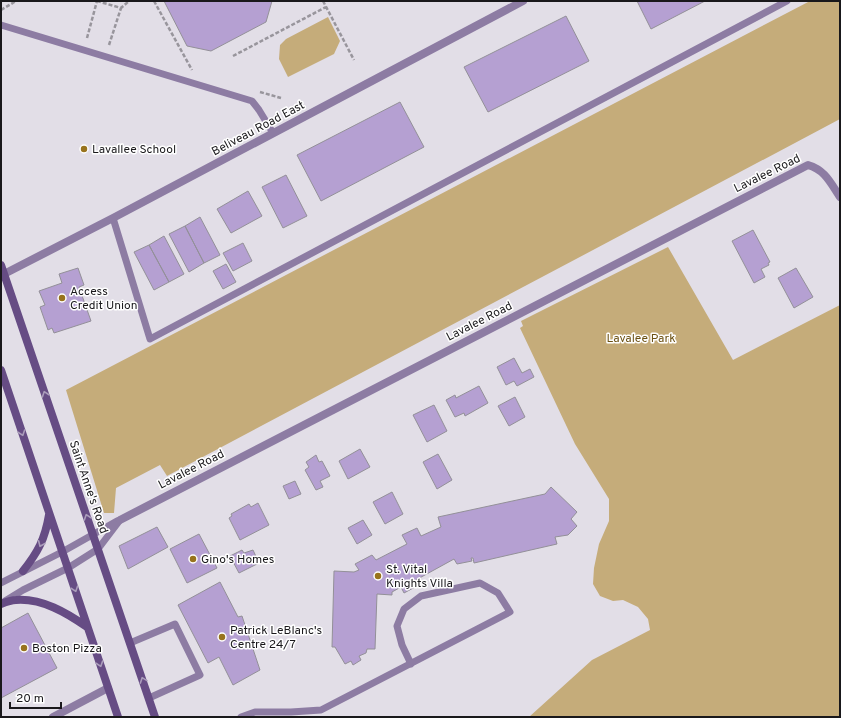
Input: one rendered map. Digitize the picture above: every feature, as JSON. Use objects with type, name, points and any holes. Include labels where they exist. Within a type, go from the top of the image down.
[{"type":"main road","name":"Saint Anne's Road","points":[[1,265],[155,717]]},
{"type":"main road","points":[[1,370],[118,717]]},
{"type":"main road","points":[[23,571],[37,553],[43,541],[47,528],[49,512]]},
{"type":"main road","points":[[1,604],[15,600],[29,600],[41,603],[58,610],[87,627]]},
{"type":"street","name":"Beliveau Road East","points":[[3,274],[113,218],[523,1]]},
{"type":"street","name":"Lavalee Road","points":[[120,520],[808,165],[824,173],[840,197]]},
{"type":"street","points":[[53,717],[108,688]]},
{"type":"lane","points":[[113,218],[150,339],[786,1]]},
{"type":"lane","points":[[1,25],[252,101],[273,133]]},
{"type":"lane","name":"Lavalee Road","points":[[1,583],[120,520]]},
{"type":"lane","name":"Lavalee Road","points":[[1,604],[23,590],[68,568],[98,549],[120,520]]},
{"type":"lane","points":[[241,717],[255,712],[321,710],[410,664],[510,612],[498,592],[480,583],[421,596],[404,609],[397,626],[402,645],[410,664]]},
{"type":"lane","points":[[130,643],[175,624],[200,675],[149,698]]},
{"type":"path","points":[[1,10],[16,1]]},
{"type":"path","points":[[87,38],[96,1],[121,8]]},
{"type":"path","points":[[109,45],[121,8],[129,1]]},
{"type":"path","points":[[154,1],[193,71]]},
{"type":"path","points":[[323,1],[354,60]]},
{"type":"path","points":[[233,56],[326,7]]},
{"type":"green space","points":[[810,1],[840,1],[840,119],[167,476],[160,465],[116,488],[114,513],[104,513],[66,390]]},
{"type":"green space","points":[[328,17],[340,41],[334,54],[288,77],[279,59],[280,45],[286,39]]},
{"type":"green space","name":"Lavalee Park","points":[[668,247],[733,360],[840,305],[840,717],[529,717],[592,660],[650,630],[648,619],[638,607],[623,600],[613,601],[600,596],[593,584],[594,568],[599,544],[609,521],[609,499],[575,444],[520,328],[523,326],[521,321]]},
{"type":"building","points":[[164,1],[272,1],[266,22],[211,51],[187,46]]},
{"type":"building","points":[[637,1],[705,1],[651,29]]},
{"type":"building","points":[[566,16],[589,61],[488,112],[464,67]]},
{"type":"building","points":[[400,102],[424,147],[321,201],[297,155]]},
{"type":"building","points":[[286,175],[307,216],[283,228],[262,187]]},
{"type":"building","points":[[248,191],[262,216],[231,233],[217,209]]},
{"type":"building","points":[[200,217],[220,255],[204,263],[185,226]]},
{"type":"building","points":[[185,226],[204,263],[189,272],[169,234]]},
{"type":"building","points":[[753,230],[770,262],[768,263],[769,265],[761,269],[765,277],[754,283],[732,241]]},
{"type":"building","points":[[164,236],[184,274],[169,282],[149,245]]},
{"type":"building","points":[[243,243],[252,261],[233,271],[223,253]]},
{"type":"building","points":[[149,245],[169,282],[154,290],[134,252]]},
{"type":"building","points":[[226,264],[236,282],[223,289],[213,271]]},
{"type":"building","name":"Access Credit Union","points":[[78,268],[84,285],[79,287],[91,321],[54,333],[52,328],[48,330],[40,307],[45,305],[39,291],[62,283],[59,274]]},
{"type":"building","points":[[796,268],[813,297],[794,308],[778,278]]},
{"type":"building","points":[[514,358],[522,373],[530,369],[534,377],[517,386],[514,381],[506,385],[497,367]]},
{"type":"building","points":[[479,386],[488,403],[465,416],[464,413],[455,417],[446,400],[455,395],[456,398]]},
{"type":"building","points":[[515,397],[525,417],[509,426],[498,406]]},
{"type":"building","points":[[434,405],[447,431],[427,442],[413,415]]},
{"type":"building","points":[[360,449],[370,467],[348,479],[339,461]]},
{"type":"building","points":[[438,454],[452,480],[437,489],[423,462]]},
{"type":"building","points":[[316,455],[319,462],[322,461],[330,476],[320,481],[323,487],[316,490],[305,470],[309,467],[306,462]]},
{"type":"building","points":[[295,481],[301,494],[289,499],[283,486]]},
{"type":"building","name":"St. Vital Knights Villa","points":[[551,487],[577,512],[571,519],[577,526],[568,535],[555,537],[557,544],[474,563],[473,558],[471,558],[472,561],[457,564],[454,559],[414,581],[417,586],[404,593],[401,587],[392,592],[392,595],[377,594],[375,649],[367,649],[366,653],[359,656],[361,660],[353,665],[351,661],[345,664],[335,647],[332,647],[334,571],[354,572],[359,570],[355,564],[372,555],[376,560],[407,544],[402,535],[417,528],[421,536],[441,527],[438,517],[545,494]]},
{"type":"building","points":[[392,492],[403,514],[385,524],[373,502]]},
{"type":"building","points":[[258,503],[269,525],[240,540],[229,518],[232,516],[231,514],[249,504],[251,507]]},
{"type":"building","points":[[363,520],[372,535],[357,544],[348,528]]},
{"type":"building","points":[[157,527],[168,547],[128,569],[119,546]]},
{"type":"building","name":"Gino's Homes","points":[[199,534],[217,568],[187,583],[170,549]]},
{"type":"building","points":[[242,550],[244,553],[253,550],[259,563],[239,573],[230,556]]},
{"type":"building","name":"Patrick LeBlanc's Centre 24/7","points":[[220,582],[238,617],[242,616],[260,670],[233,685],[219,657],[208,663],[178,605]]},
{"type":"building","name":"Boston Pizza","points":[[28,613],[57,668],[1,698],[1,628]]},
{"type":"place","name":"Lavallee School","points":[[84,149]]},
{"type":"place","name":"Access Credit Union","points":[[62,298]]},
{"type":"place","name":"Gino's Homes","points":[[193,559]]},
{"type":"place","name":"St. Vital Knights Villa","points":[[378,576]]},
{"type":"place","name":"Patrick LeBlanc's Centre 24/7","points":[[222,637]]},
{"type":"place","name":"Boston Pizza","points":[[24,648]]}]
